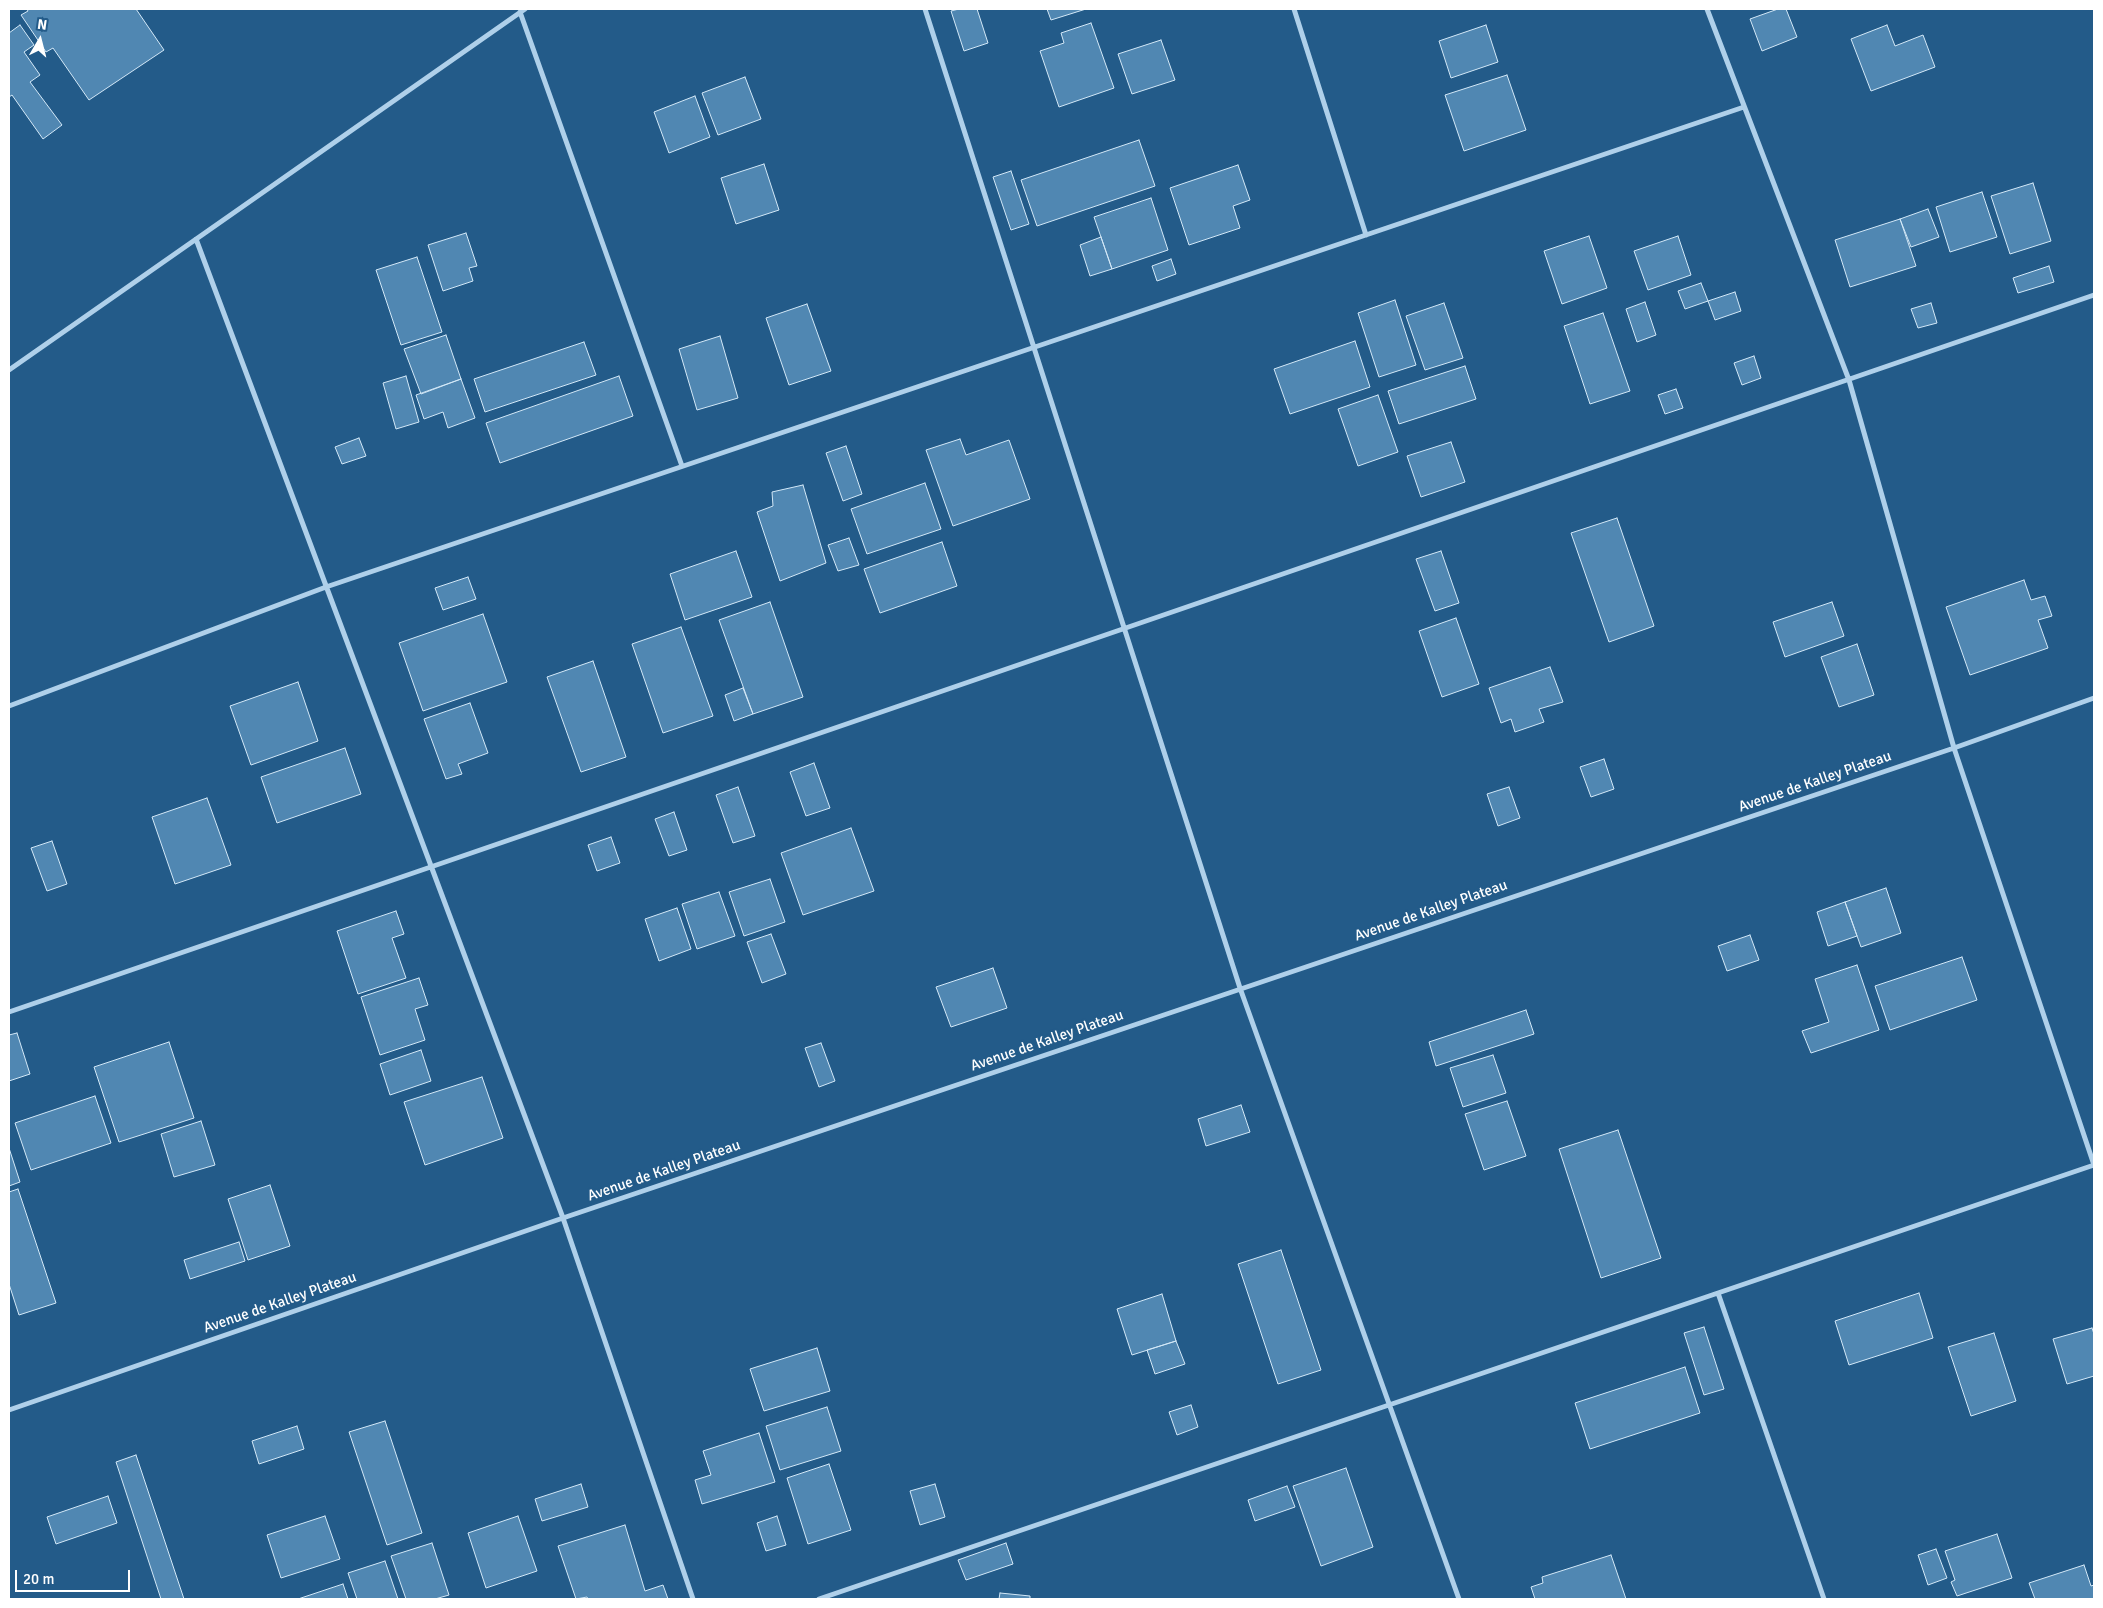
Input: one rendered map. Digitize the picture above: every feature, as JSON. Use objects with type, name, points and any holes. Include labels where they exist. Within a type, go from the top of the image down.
[{"type":"street","points":[[925,9],[1240,988],[1459,1599]]},
{"type":"street","points":[[1294,9],[1366,235]]},
{"type":"street","points":[[820,1599],[2094,1165],[1954,748],[1848,380],[1707,9]]},
{"type":"street","points":[[9,370],[522,10],[682,466]]},
{"type":"street","points":[[9,706],[326,586],[1744,107]]},
{"type":"street","points":[[196,239],[563,1218],[693,1599]]},
{"type":"street","points":[[9,1012],[2094,295]]},
{"type":"street","name":"Avenue de Kalley Plateau","points":[[9,1410],[563,1218],[1954,748],[2094,698]]},
{"type":"street","points":[[1718,1293],[1824,1599]]},
{"type":"building","points":[[27,9],[136,9],[164,50],[89,100],[53,48],[46,52],[21,15],[28,11]]},
{"type":"building","points":[[977,9],[988,43],[964,51],[951,11]]},
{"type":"building","points":[[1047,9],[1086,9],[1051,20]]},
{"type":"building","points":[[1778,9],[1786,9],[1797,37],[1762,51],[1750,19]]},
{"type":"building","points":[[1091,23],[1114,88],[1059,107],[1040,51],[1064,43],[1061,33]]},
{"type":"building","points":[[20,25],[34,45],[24,52],[40,75],[30,82],[62,125],[43,139],[12,95],[9,97],[9,33]]},
{"type":"building","points":[[1486,25],[1498,62],[1451,78],[1439,41]]},
{"type":"building","points":[[1887,25],[1895,46],[1923,35],[1935,67],[1871,91],[1851,39]]},
{"type":"building","points":[[1161,40],[1175,80],[1132,94],[1118,54]]},
{"type":"building","points":[[1507,75],[1526,130],[1464,151],[1445,95]]},
{"type":"building","points":[[745,77],[761,119],[718,135],[702,93]]},
{"type":"building","points":[[695,96],[710,137],[669,153],[654,112]]},
{"type":"building","points":[[1139,140],[1155,186],[1037,226],[1021,180]]},
{"type":"building","points":[[764,164],[779,210],[736,224],[721,178]]},
{"type":"building","points":[[1238,165],[1250,200],[1233,206],[1240,228],[1189,245],[1170,188]]},
{"type":"building","points":[[1011,171],[1029,224],[1011,230],[993,177]]},
{"type":"building","points":[[2033,183],[2051,241],[2010,254],[1991,196]]},
{"type":"building","points":[[1982,192],[1997,237],[1950,252],[1936,207]]},
{"type":"building","points":[[1151,198],[1168,250],[1112,269],[1094,217]]},
{"type":"building","points":[[1928,209],[1939,237],[1911,247],[1900,219]]},
{"type":"building","points":[[1900,219],[1916,266],[1850,287],[1835,240]]},
{"type":"building","points":[[466,233],[477,266],[469,268],[473,281],[443,291],[428,245]]},
{"type":"building","points":[[1589,236],[1607,288],[1562,304],[1544,251]]},
{"type":"building","points":[[1678,236],[1691,275],[1648,290],[1634,251]]},
{"type":"building","points":[[1101,237],[1112,269],[1090,276],[1080,245]]},
{"type":"building","points":[[417,257],[442,332],[401,345],[376,270]]},
{"type":"building","points":[[1171,259],[1176,274],[1157,281],[1152,266]]},
{"type":"building","points":[[2049,266],[2054,282],[2018,293],[2013,278]]},
{"type":"building","points":[[1701,283],[1708,301],[1685,309],[1678,291]]},
{"type":"building","points":[[1735,292],[1741,311],[1715,320],[1708,301]]},
{"type":"building","points":[[1395,300],[1416,365],[1379,377],[1358,313]]},
{"type":"building","points":[[1645,302],[1656,335],[1637,342],[1626,309]]},
{"type":"building","points":[[1444,303],[1463,358],[1425,370],[1406,316]]},
{"type":"building","points":[[1931,303],[1937,323],[1918,328],[1911,309]]},
{"type":"building","points":[[807,304],[831,371],[789,385],[766,318]]},
{"type":"building","points":[[1603,313],[1630,391],[1590,404],[1564,326]]},
{"type":"building","points":[[446,335],[461,379],[421,394],[404,349]]},
{"type":"building","points":[[720,336],[738,398],[697,410],[679,349]]},
{"type":"building","points":[[1355,341],[1370,387],[1290,414],[1274,369]]},
{"type":"building","points":[[584,342],[596,375],[485,412],[474,379]]},
{"type":"building","points":[[1754,356],[1761,378],[1742,385],[1734,363]]},
{"type":"building","points":[[1465,366],[1476,399],[1399,424],[1388,391]]},
{"type":"building","points":[[406,376],[419,422],[396,429],[383,383]]},
{"type":"building","points":[[619,376],[633,416],[500,463],[486,423]]},
{"type":"building","points":[[461,379],[475,418],[448,428],[443,412],[424,419],[416,395]]},
{"type":"building","points":[[1676,389],[1683,408],[1665,414],[1658,395]]},
{"type":"building","points":[[1378,395],[1398,452],[1358,466],[1338,409]]},
{"type":"building","points":[[359,438],[366,456],[342,464],[335,447]]},
{"type":"building","points":[[960,439],[966,455],[1009,440],[1030,499],[953,526],[926,450]]},
{"type":"building","points":[[1451,442],[1465,482],[1421,497],[1407,456]]},
{"type":"building","points":[[846,446],[862,494],[843,501],[826,453]]},
{"type":"building","points":[[925,483],[941,529],[867,554],[851,509]]},
{"type":"building","points":[[803,485],[826,563],[780,581],[757,512],[773,506],[772,492]]},
{"type":"building","points":[[1617,518],[1654,626],[1609,642],[1571,533]]},
{"type":"building","points":[[849,538],[859,565],[838,571],[828,545]]},
{"type":"building","points":[[942,542],[957,586],[880,613],[864,569]]},
{"type":"building","points":[[736,551],[752,597],[685,620],[670,574]]},
{"type":"building","points":[[1441,551],[1459,603],[1435,611],[1416,559]]},
{"type":"building","points":[[468,577],[476,599],[443,610],[435,588]]},
{"type":"building","points":[[2024,580],[2031,600],[2045,596],[2052,616],[2038,620],[2048,648],[1970,675],[1946,607]]},
{"type":"building","points":[[770,602],[803,697],[753,714],[719,620]]},
{"type":"building","points":[[1832,602],[1844,636],[1785,657],[1773,622]]},
{"type":"building","points":[[483,614],[507,682],[423,711],[399,643]]},
{"type":"building","points":[[1456,618],[1479,684],[1442,697],[1419,631]]},
{"type":"building","points":[[681,627],[713,716],[663,733],[632,644]]},
{"type":"building","points":[[1857,644],[1874,695],[1839,707],[1821,657]]},
{"type":"building","points":[[593,661],[626,757],[581,772],[547,677]]},
{"type":"building","points":[[1550,667],[1563,702],[1539,709],[1544,722],[1515,732],[1511,719],[1501,723],[1489,688]]},
{"type":"building","points":[[298,682],[318,741],[251,765],[230,706]]},
{"type":"building","points":[[743,688],[753,714],[734,721],[725,695]]},
{"type":"building","points":[[470,703],[488,753],[458,764],[462,774],[446,779],[424,719]]},
{"type":"building","points":[[345,748],[361,794],[277,823],[261,777]]},
{"type":"building","points":[[1604,759],[1614,789],[1591,797],[1580,767]]},
{"type":"building","points":[[814,763],[830,808],[806,816],[790,772]]},
{"type":"building","points":[[738,787],[755,836],[733,843],[716,795]]},
{"type":"building","points":[[1509,787],[1520,818],[1498,826],[1487,794]]},
{"type":"building","points":[[207,798],[231,865],[175,884],[152,817]]},
{"type":"building","points":[[674,812],[687,850],[669,856],[655,819]]},
{"type":"building","points":[[851,828],[874,891],[803,915],[781,853]]},
{"type":"building","points":[[611,837],[620,863],[597,871],[588,845]]},
{"type":"building","points":[[52,841],[67,884],[47,891],[31,848]]},
{"type":"building","points":[[770,879],[785,922],[744,936],[729,892]]},
{"type":"building","points":[[1886,888],[1901,933],[1861,947],[1845,902]]},
{"type":"building","points":[[719,892],[735,936],[697,949],[682,904]]},
{"type":"building","points":[[1845,902],[1857,936],[1828,946],[1817,912]]},
{"type":"building","points":[[677,908],[691,949],[659,961],[645,919]]},
{"type":"building","points":[[396,911],[404,934],[392,938],[406,978],[358,994],[337,931]]},
{"type":"building","points":[[771,934],[786,974],[762,983],[747,942]]},
{"type":"building","points":[[1750,935],[1759,960],[1727,971],[1718,946]]},
{"type":"building","points":[[1962,957],[1977,1000],[1890,1030],[1875,986]]},
{"type":"building","points":[[1857,965],[1879,1030],[1811,1053],[1802,1031],[1829,1022],[1815,979]]},
{"type":"building","points":[[993,968],[1007,1008],[951,1027],[936,987]]},
{"type":"building","points":[[419,978],[428,1005],[415,1009],[425,1040],[380,1055],[361,997]]},
{"type":"building","points":[[1526,1010],[1534,1034],[1436,1066],[1429,1042]]},
{"type":"building","points":[[17,1033],[30,1074],[9,1081],[9,1035]]},
{"type":"building","points":[[169,1042],[194,1118],[119,1142],[94,1067]]},
{"type":"building","points":[[821,1043],[835,1081],[819,1087],[805,1048]]},
{"type":"building","points":[[421,1050],[431,1081],[390,1095],[380,1064]]},
{"type":"building","points":[[1493,1055],[1506,1093],[1463,1107],[1450,1068]]},
{"type":"building","points":[[482,1077],[503,1138],[425,1165],[404,1102]]},
{"type":"building","points":[[95,1096],[111,1143],[31,1170],[15,1123]]},
{"type":"building","points":[[1507,1101],[1526,1156],[1484,1170],[1465,1114]]},
{"type":"building","points":[[1241,1105],[1250,1132],[1206,1146],[1198,1119]]},
{"type":"building","points":[[201,1121],[215,1165],[174,1177],[161,1134]]},
{"type":"building","points":[[1618,1130],[1661,1258],[1601,1278],[1559,1149]]},
{"type":"building","points":[[9,1148],[20,1182],[9,1186]]},
{"type":"building","points":[[270,1185],[290,1246],[248,1260],[228,1199]]},
{"type":"building","points":[[18,1189],[56,1303],[19,1315],[9,1284],[9,1192]]},
{"type":"building","points":[[239,1242],[245,1261],[190,1279],[184,1260]]},
{"type":"building","points":[[1281,1250],[1321,1370],[1278,1384],[1238,1264]]},
{"type":"building","points":[[1919,1293],[1933,1338],[1849,1365],[1835,1321]]},
{"type":"building","points":[[1162,1294],[1176,1341],[1132,1355],[1117,1309]]},
{"type":"building","points":[[1704,1327],[1724,1389],[1704,1395],[1684,1333]]},
{"type":"building","points":[[2092,1328],[2094,1334],[2094,1376],[2067,1384],[2053,1339]]},
{"type":"building","points":[[1994,1333],[2016,1401],[1971,1416],[1948,1347]]},
{"type":"building","points":[[1176,1341],[1185,1364],[1155,1374],[1147,1350]]},
{"type":"building","points":[[817,1348],[830,1391],[764,1411],[750,1369]]},
{"type":"building","points":[[1685,1367],[1700,1413],[1590,1449],[1575,1403]]},
{"type":"building","points":[[1191,1405],[1198,1427],[1177,1435],[1169,1412]]},
{"type":"building","points":[[827,1407],[841,1451],[780,1470],[766,1426]]},
{"type":"building","points":[[385,1421],[422,1533],[387,1545],[349,1432]]},
{"type":"building","points":[[297,1426],[304,1449],[259,1464],[252,1441]]},
{"type":"building","points":[[759,1433],[775,1482],[702,1504],[695,1480],[711,1475],[703,1451]]},
{"type":"building","points":[[136,1455],[184,1599],[161,1599],[116,1462]]},
{"type":"building","points":[[829,1464],[851,1530],[808,1544],[787,1478]]},
{"type":"building","points":[[1346,1468],[1373,1547],[1321,1566],[1293,1486]]},
{"type":"building","points":[[581,1484],[588,1507],[542,1521],[535,1499]]},
{"type":"building","points":[[935,1484],[945,1517],[920,1525],[910,1491]]},
{"type":"building","points":[[1287,1486],[1295,1507],[1255,1521],[1248,1500]]},
{"type":"building","points":[[108,1496],[117,1523],[56,1544],[47,1517]]},
{"type":"building","points":[[325,1516],[340,1559],[281,1578],[267,1535]]},
{"type":"building","points":[[518,1516],[537,1571],[486,1588],[468,1533]]},
{"type":"building","points":[[777,1516],[786,1545],[766,1551],[757,1523]]},
{"type":"building","points":[[625,1525],[645,1591],[663,1585],[668,1599],[588,1599],[587,1597],[576,1599],[558,1546]]},
{"type":"building","points":[[1997,1534],[2012,1578],[1957,1596],[1951,1582],[1955,1580],[1945,1551]]},
{"type":"building","points":[[432,1543],[449,1595],[435,1599],[406,1599],[391,1556]]},
{"type":"building","points":[[1006,1543],[1013,1564],[966,1580],[958,1560]]},
{"type":"building","points":[[1936,1549],[1947,1578],[1928,1585],[1918,1555]]},
{"type":"building","points":[[1611,1555],[1626,1599],[1535,1599],[1531,1587],[1543,1583],[1542,1577]]},
{"type":"building","points":[[385,1561],[398,1599],[357,1599],[348,1573]]},
{"type":"building","points":[[2084,1565],[2091,1586],[2094,1585],[2094,1599],[2035,1599],[2029,1583]]},
{"type":"building","points":[[343,1584],[348,1599],[298,1599]]},
{"type":"building","points":[[1000,1593],[1030,1596],[1030,1599],[999,1599]]}]
